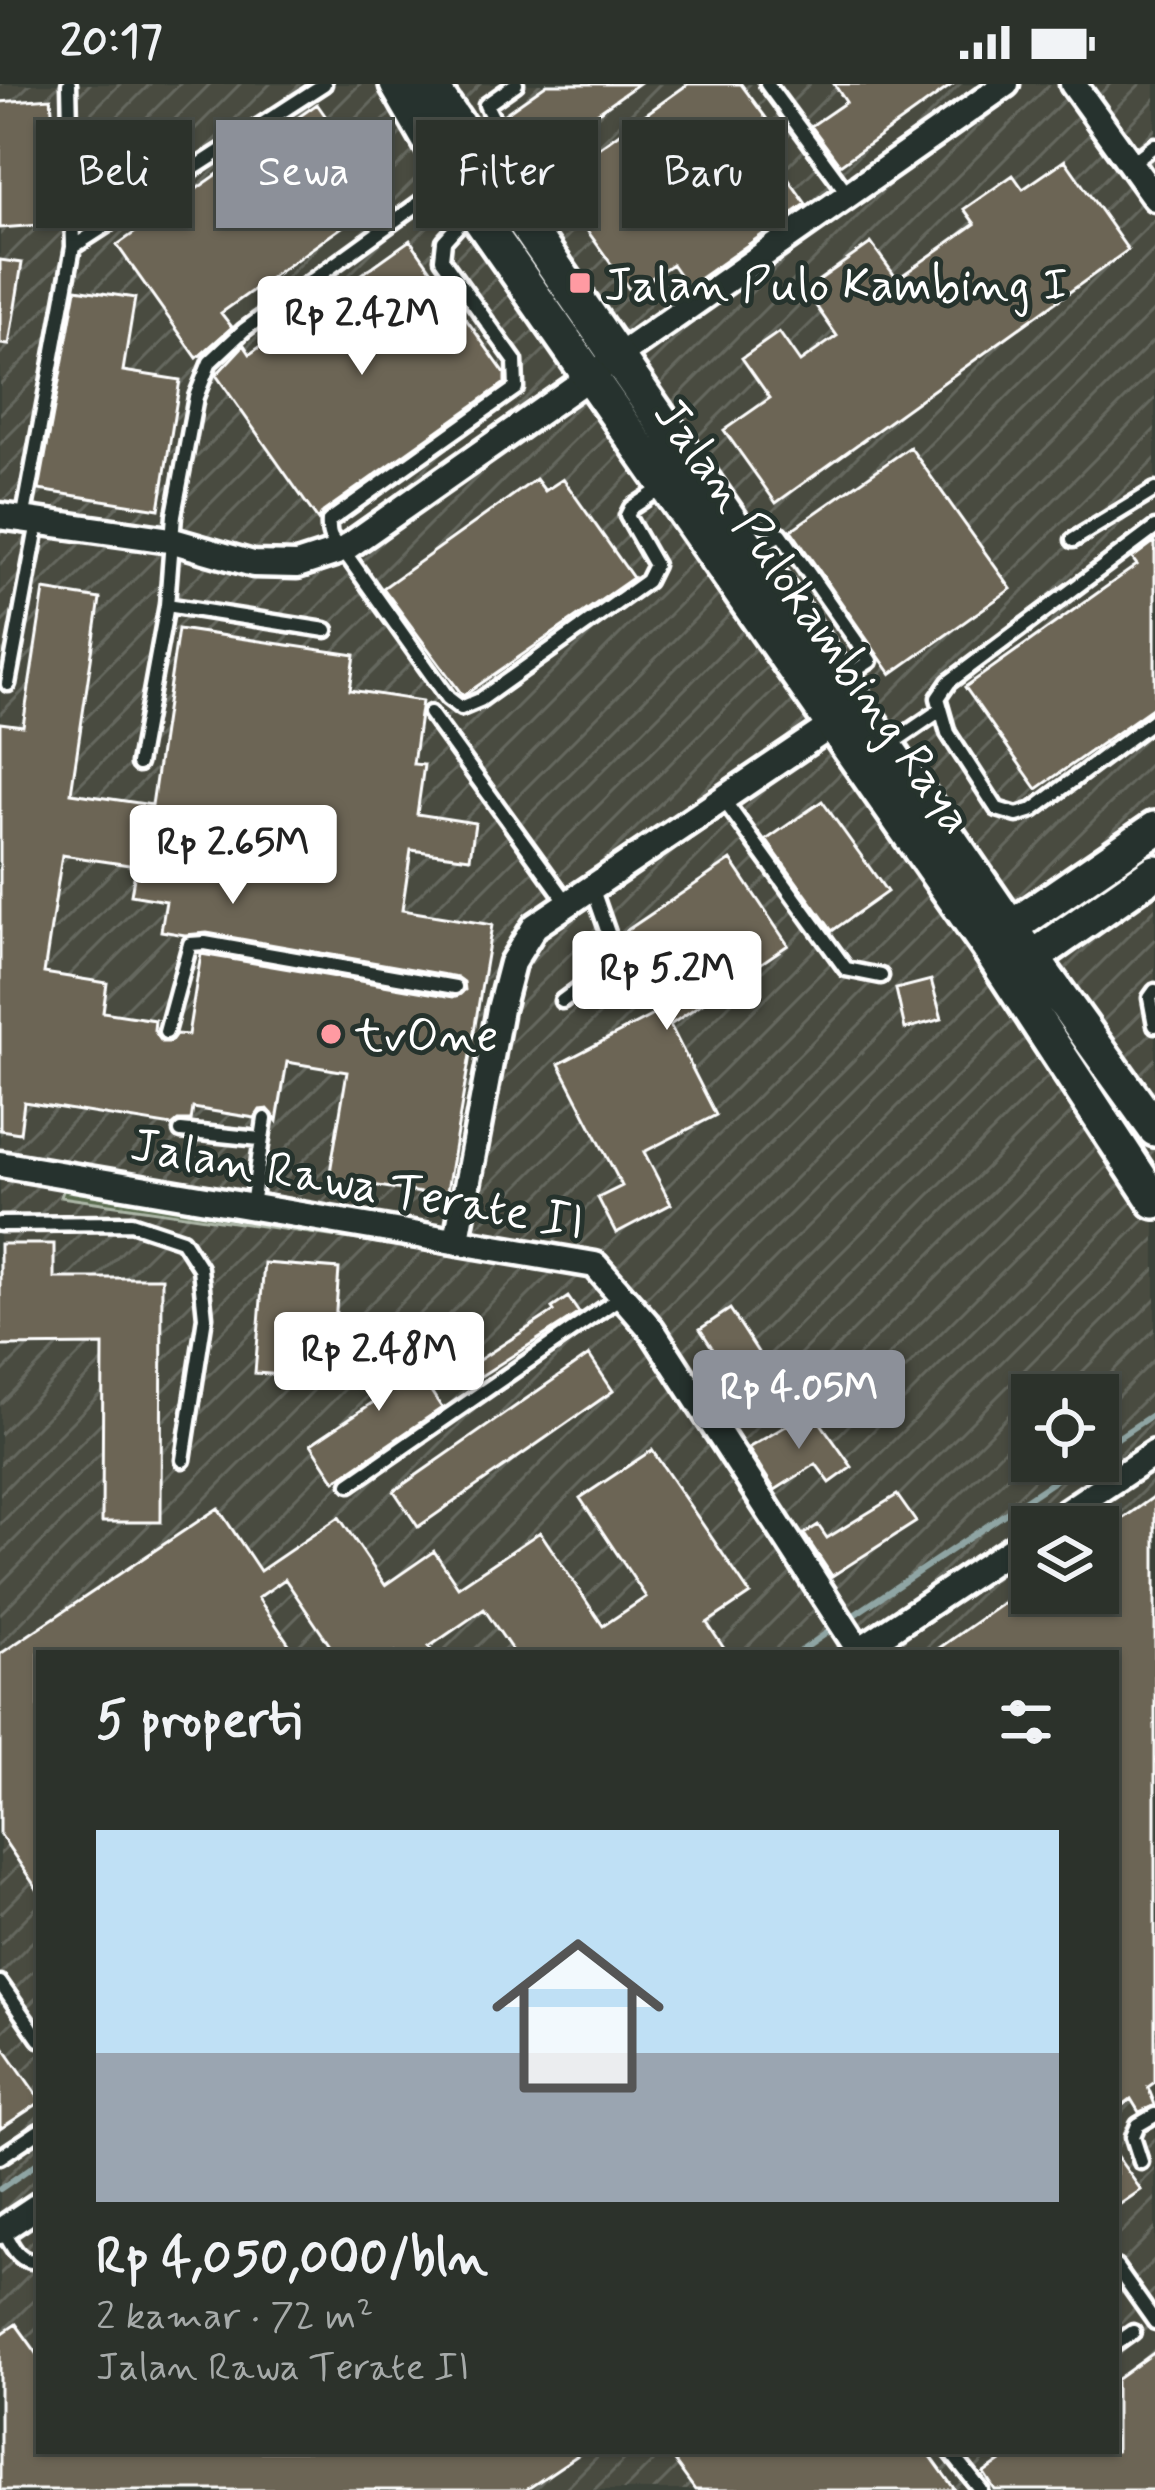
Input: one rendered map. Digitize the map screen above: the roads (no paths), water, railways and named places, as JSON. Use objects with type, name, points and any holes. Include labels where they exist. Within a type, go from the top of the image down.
[{"type":"street","name":"Jalan Pulokambing Raya","points":[[397,84],[418,120]]},
{"type":"street","name":"Jalan Pulokambing Raya","points":[[429,84],[454,120]]},
{"type":"street","points":[[20,519],[170,540],[254,564],[297,565],[343,550],[1006,84]]},
{"type":"street","points":[[1072,84],[1154,196]]},
{"type":"street","name":"Jalan Pulokambing Raya","points":[[488,228],[750,550],[844,704],[1020,967],[1155,1201]]},
{"type":"street","name":"Jalan Pulokambing Raya","points":[[523,228],[665,484],[844,704],[887,746],[999,936]]},
{"type":"street","points":[[457,1239],[492,994],[521,946],[536,926],[568,902],[722,799],[844,704]]},
{"type":"street","points":[[999,936],[1155,829]]},
{"type":"street","points":[[1020,967],[1155,872]]},
{"type":"street","name":"Jalan Pulokambing Raya","points":[[1020,967],[1155,1129]]},
{"type":"street","name":"Jalan Rawa Terate II","points":[[0,1164],[596,1265],[652,1330],[854,1645]]},
{"type":"street","points":[[1076,1506],[1155,1453]]},
{"type":"street","points":[[854,1645],[1011,1548]]},
{"type":"street","points":[[1,2230],[36,2207]]},
{"type":"lane","points":[[8,684],[20,519],[73,247],[70,84]]},
{"type":"lane","points":[[73,247],[324,84]]},
{"type":"lane","points":[[494,120],[487,105],[516,84]]},
{"type":"lane","points":[[767,84],[849,195]]},
{"type":"lane","points":[[1130,164],[1155,145]]},
{"type":"lane","points":[[137,764],[167,605],[170,540],[196,397],[210,362],[244,330],[416,204]]},
{"type":"lane","points":[[456,228],[444,241],[442,259],[515,362],[516,388],[329,521],[328,535],[448,698],[461,708],[480,700],[646,580],[655,565],[627,516],[665,484]]},
{"type":"lane","points":[[1073,540],[1155,490]]},
{"type":"lane","points":[[1155,528],[949,682],[938,698],[948,733],[997,809],[1017,815],[1034,810],[1155,719]]},
{"type":"lane","points":[[167,605],[326,630]]},
{"type":"lane","points":[[887,746],[939,711]]},
{"type":"lane","points":[[430,712],[568,902]]},
{"type":"lane","points":[[722,799],[846,969],[881,976]]},
{"type":"lane","points":[[562,1000],[600,973],[615,953],[592,886]]},
{"type":"lane","points":[[166,1032],[190,944],[455,987]]},
{"type":"lane","points":[[1155,991],[1150,998],[1155,1025]]},
{"type":"lane","points":[[251,1205],[266,1120]]},
{"type":"lane","points":[[181,1132],[260,1139]]},
{"type":"lane","points":[[0,1224],[131,1223],[182,1240],[200,1268],[205,1317],[183,1460]]},
{"type":"lane","points":[[350,1484],[623,1295]]},
{"type":"lane","points":[[0,1983],[36,2035]]},
{"type":"lane","points":[[1141,2162],[1133,2137],[1138,2125],[1154,2117]]},
{"type":"lane","points":[[0,2157],[36,2133]]},
{"type":"lane","points":[[1,2230],[17,2255],[36,2261]]},
{"type":"lane","points":[[1119,2271],[1155,2322]]},
{"type":"lane","points":[[1119,2342],[1132,2332]]},
{"type":"lane","points":[[954,2454],[981,2490]]},
{"type":"waterway","points":[[1119,1437],[1155,1413]]},
{"type":"waterway","points":[[845,1621],[1053,1482]]},
{"type":"waterway","points":[[802,1650],[834,1628]]},
{"type":"waterway","points":[[0,2189],[36,2164]]},
{"type":"place","name":"Jalan Pulo Kambing I","points":[[580,283]]},
{"type":"place","name":"tvOne","points":[[331,1034]]}]
